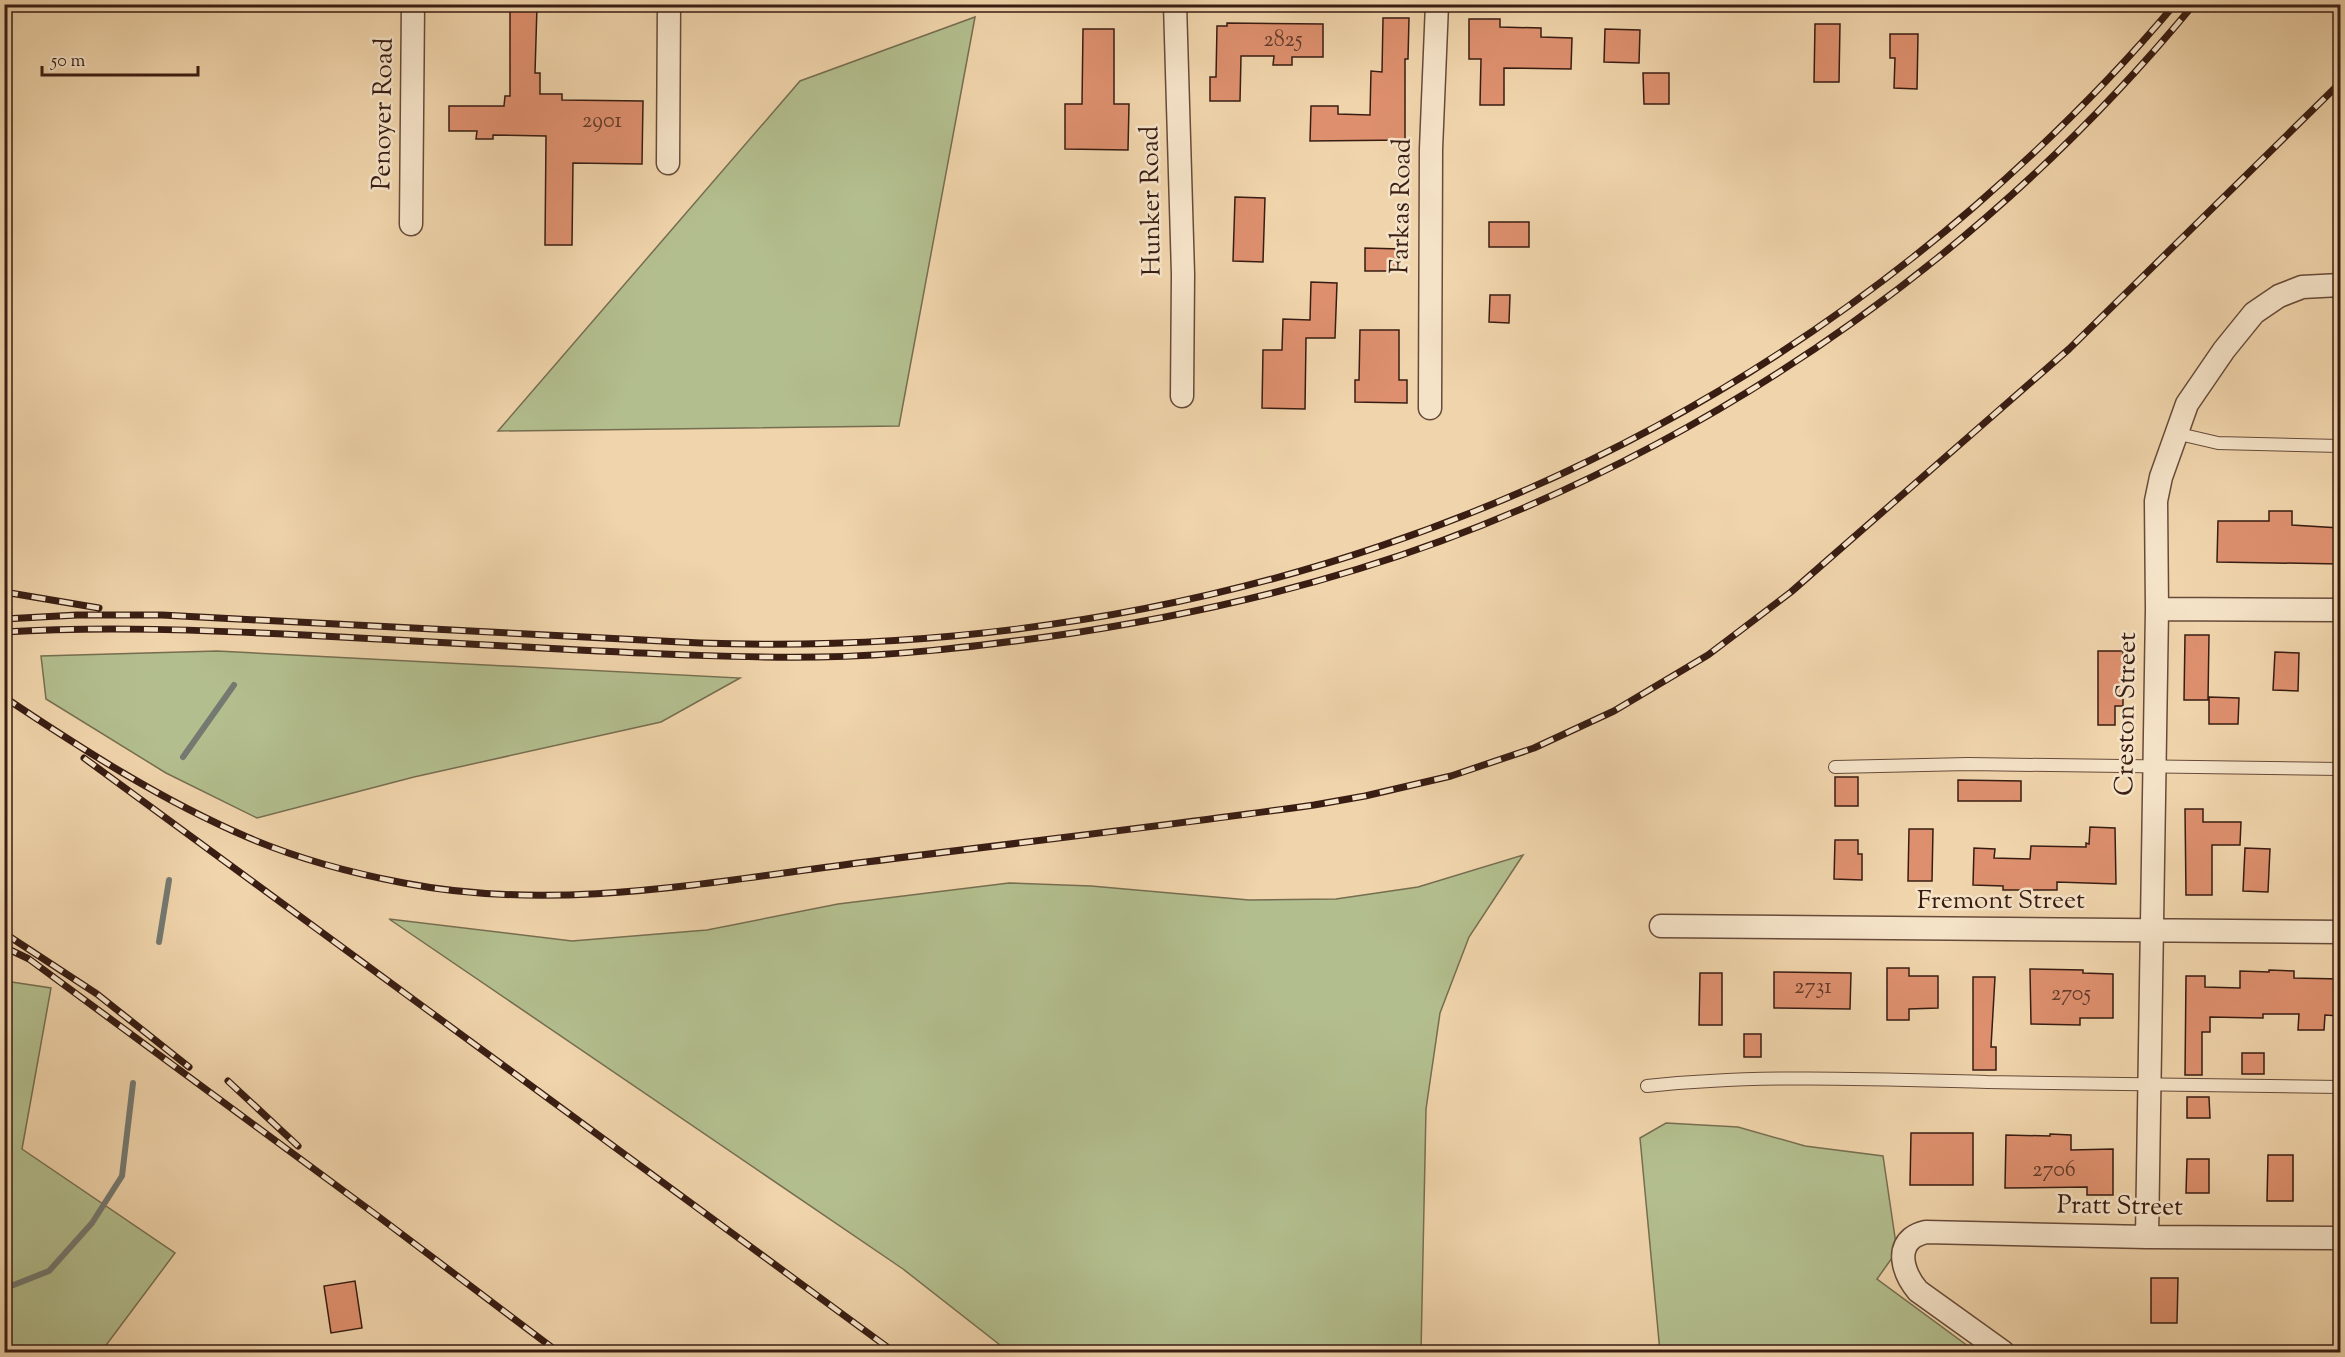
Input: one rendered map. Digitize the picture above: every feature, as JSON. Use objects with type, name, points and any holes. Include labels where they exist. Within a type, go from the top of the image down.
[{"type":"street","name":"Penoyer Road","points":[[411,224],[413,4]]},
{"type":"street","points":[[668,163],[669,4]]},
{"type":"street","name":"Hunker Road","points":[[1175,4],[1183,274],[1182,396]]},
{"type":"street","name":"Farkas Road","points":[[1430,408],[1431,149],[1437,4]]},
{"type":"street","name":"Creston Street","points":[[2147,1237],[2157,609],[2156,501],[2175,433],[2187,404],[2224,350],[2254,313],[2279,296],[2302,287],[2340,285]]},
{"type":"street","points":[[2157,609],[2340,610]]},
{"type":"street","name":"Fremont Street","points":[[1661,926],[2340,933]]},
{"type":"street","name":"Pratt Street","points":[[2002,1353],[1918,1291],[1910,1281],[1904,1268],[1905,1248],[1912,1238],[1926,1232],[2340,1238]]},
{"type":"lane","points":[[2175,433],[2218,443],[2340,446]]},
{"type":"lane","points":[[1835,767],[1968,764],[2340,769]]},
{"type":"lane","points":[[1647,1086],[1701,1081],[1840,1078],[2149,1085],[2340,1086]]},
{"type":"green space","points":[[975,17],[899,426],[498,431],[800,81]]},
{"type":"green space","points":[[217,651],[740,678],[661,722],[414,777],[257,818],[166,773],[46,699],[41,656]]},
{"type":"green space","points":[[1523,855],[1469,937],[1440,1013],[1426,1109],[1421,1352],[1009,1352],[903,1269],[389,919],[572,941],[707,930],[838,904],[1009,883],[1091,886],[1249,900],[1336,899],[1418,887]]},
{"type":"green space","points":[[5,981],[51,988],[22,1149],[175,1253],[101,1352],[5,1352]]},
{"type":"green space","points":[[1666,1123],[1738,1127],[1805,1146],[1883,1156],[1897,1251],[1877,1279],[1976,1352],[1660,1352],[1640,1138]]},
{"type":"building","points":[[510,5],[537,6],[535,73],[540,73],[540,94],[562,94],[562,100],[643,101],[642,164],[573,163],[572,245],[545,245],[546,136],[493,135],[493,139],[476,139],[477,131],[449,131],[449,106],[504,106],[505,96],[510,96]]},
{"type":"building","points":[[1383,18],[1409,18],[1408,59],[1405,59],[1405,140],[1310,141],[1311,106],[1338,106],[1338,114],[1370,115],[1371,71],[1382,72]]},
{"type":"building","points":[[1469,19],[1500,19],[1500,27],[1541,28],[1541,37],[1572,38],[1571,69],[1504,68],[1504,105],[1480,105],[1481,59],[1469,59]]},
{"type":"building","points":[[1227,23],[1323,24],[1323,57],[1292,57],[1292,65],[1273,65],[1274,56],[1241,56],[1240,101],[1210,101],[1210,77],[1216,77],[1217,26],[1227,26]]},
{"type":"building","points":[[1815,24],[1840,24],[1839,82],[1814,82]]},
{"type":"building","points":[[1083,29],[1114,29],[1114,104],[1129,104],[1128,150],[1065,149],[1065,104],[1082,104]]},
{"type":"building","points":[[1605,29],[1640,30],[1639,63],[1604,62]]},
{"type":"building","points":[[1890,34],[1918,34],[1917,89],[1894,88],[1895,58],[1890,58]]},
{"type":"building","points":[[1643,73],[1669,73],[1669,104],[1644,104]]},
{"type":"building","points":[[1235,197],[1265,198],[1263,262],[1233,261]]},
{"type":"building","points":[[1489,222],[1529,222],[1529,247],[1489,247]]},
{"type":"building","points":[[1365,248],[1400,249],[1400,271],[1365,271]]},
{"type":"building","points":[[1311,282],[1337,283],[1335,338],[1306,338],[1305,409],[1262,408],[1263,350],[1282,350],[1283,319],[1310,320]]},
{"type":"building","points":[[1490,295],[1510,295],[1509,323],[1489,322]]},
{"type":"building","points":[[1360,330],[1399,330],[1399,380],[1407,380],[1407,403],[1355,402],[1355,380],[1359,380]]},
{"type":"building","points":[[2269,511],[2292,511],[2292,525],[2340,528],[2340,564],[2217,562],[2218,521],[2269,521]]},
{"type":"building","points":[[2185,635],[2209,635],[2208,700],[2184,700]]},
{"type":"building","points":[[2098,651],[2123,651],[2123,706],[2115,706],[2115,725],[2098,725]]},
{"type":"building","points":[[2275,652],[2299,653],[2298,691],[2273,690]]},
{"type":"building","points":[[2209,697],[2239,698],[2238,724],[2209,724]]},
{"type":"building","points":[[1835,777],[1858,777],[1858,806],[1835,806]]},
{"type":"building","points":[[1958,780],[2021,781],[2021,801],[1958,801]]},
{"type":"building","points":[[2185,809],[2203,809],[2203,822],[2241,822],[2240,845],[2212,845],[2212,895],[2186,895]]},
{"type":"building","points":[[2090,827],[2115,828],[2116,884],[2057,882],[2057,890],[2003,890],[2003,886],[1973,885],[1974,848],[1995,849],[1994,858],[2030,859],[2031,846],[2086,847],[2086,843],[2089,844]]},
{"type":"building","points":[[1909,829],[1933,829],[1932,881],[1908,881]]},
{"type":"building","points":[[1835,840],[1858,840],[1858,854],[1862,854],[1862,880],[1834,879]]},
{"type":"building","points":[[2245,848],[2270,849],[2268,892],[2243,891]]},
{"type":"building","points":[[1887,968],[1909,968],[1909,976],[1938,976],[1938,1008],[1909,1009],[1909,1020],[1887,1020]]},
{"type":"building","points":[[2030,969],[2083,970],[2083,973],[2113,974],[2113,1018],[2080,1018],[2080,1025],[2031,1024]]},
{"type":"building","points":[[2269,970],[2294,971],[2294,978],[2340,979],[2340,1016],[2325,1015],[2324,1030],[2298,1030],[2299,1014],[2263,1014],[2263,1018],[2210,1017],[2210,1032],[2202,1032],[2202,1075],[2185,1075],[2186,976],[2205,976],[2205,987],[2240,988],[2240,971],[2269,972]]},
{"type":"building","points":[[1774,972],[1851,973],[1850,1009],[1774,1008]]},
{"type":"building","points":[[1700,973],[1722,973],[1722,1025],[1699,1025]]},
{"type":"building","points":[[1973,977],[1995,977],[1991,1047],[1996,1047],[1996,1070],[1973,1070]]},
{"type":"building","points":[[1744,1034],[1761,1034],[1761,1057],[1744,1057]]},
{"type":"building","points":[[2242,1053],[2264,1053],[2264,1074],[2242,1074]]},
{"type":"building","points":[[2187,1097],[2209,1097],[2210,1118],[2187,1118]]},
{"type":"building","points":[[1911,1133],[1973,1133],[1973,1185],[1910,1185]]},
{"type":"building","points":[[2050,1134],[2071,1135],[2071,1150],[2113,1149],[2113,1195],[2087,1195],[2087,1187],[2005,1188],[2006,1135],[2050,1136]]},
{"type":"building","points":[[2268,1155],[2293,1155],[2293,1201],[2267,1201]]},
{"type":"building","points":[[2187,1159],[2209,1159],[2209,1193],[2186,1193]]},
{"type":"building","points":[[2151,1278],[2178,1278],[2177,1323],[2151,1323]]},
{"type":"building","points":[[355,1281],[362,1328],[331,1333],[324,1286]]},
{"type":"waterway","points":[[183,757],[234,685]]},
{"type":"waterway","points":[[159,942],[169,880]]},
{"type":"waterway","points":[[4,1286],[11,1286],[49,1271],[92,1223],[122,1176],[133,1083]]},
{"type":"railway","points":[[4,619],[77,615],[162,615],[700,643],[875,641],[1047,625],[1215,593],[1380,546],[1538,484],[1691,407],[1837,314],[1975,206],[2079,109],[2175,4]]},
{"type":"railway","points":[[4,632],[79,629],[192,630],[669,654],[759,657],[847,656],[961,647],[1046,637],[1146,621],[1246,600],[1344,573],[1441,541],[1549,497],[1654,445],[1755,387],[1853,322],[1946,251],[2034,174],[2117,92],[2194,4]]},
{"type":"railway","points":[[4,697],[153,790],[266,845],[324,864],[404,883],[462,891],[519,895],[577,895],[693,885],[1314,805],[1451,776],[1534,748],[1614,711],[1708,655],[1791,592],[2069,349],[2340,83]]},
{"type":"railway","points":[[4,592],[99,608]]},
{"type":"railway","points":[[84,758],[894,1352]]},
{"type":"railway","points":[[4,933],[97,994],[189,1067]]},
{"type":"railway","points":[[4,947],[29,959],[558,1352]]},
{"type":"railway","points":[[228,1081],[298,1146]]}]
